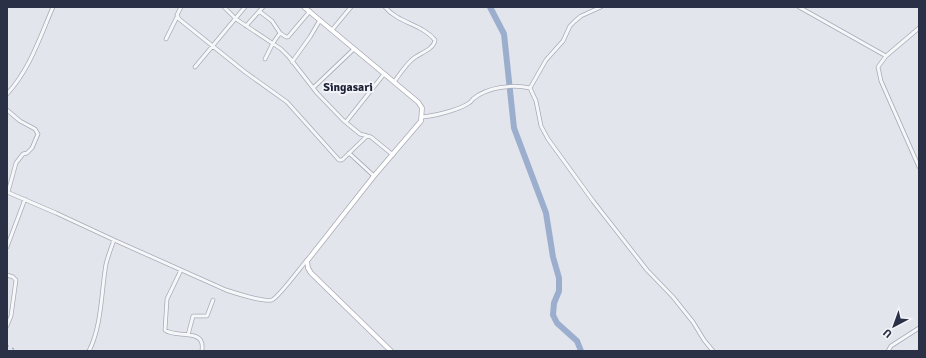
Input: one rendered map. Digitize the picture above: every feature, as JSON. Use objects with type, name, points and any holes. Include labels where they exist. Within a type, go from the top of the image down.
[{"type":"street","points":[[7,94],[26,69],[53,7]]},
{"type":"street","points":[[166,39],[181,7]]},
{"type":"street","points":[[224,7],[236,19],[281,49],[327,104],[346,122],[360,134],[376,140],[393,155]]},
{"type":"street","points":[[195,67],[245,7]]},
{"type":"street","points":[[246,26],[262,7]]},
{"type":"street","points":[[7,110],[20,121],[35,129],[38,134],[32,148],[27,153],[22,155],[16,163],[8,192],[238,294],[270,300],[276,297],[307,260],[422,118],[420,105],[304,7]]},
{"type":"street","points":[[332,30],[351,7]]},
{"type":"street","points":[[385,7],[395,16],[428,33],[435,40],[434,44],[430,48],[414,58],[406,66],[394,82]]},
{"type":"street","points":[[530,88],[546,60],[563,41],[570,26],[575,20],[601,7]]},
{"type":"street","points":[[799,7],[886,56]]},
{"type":"street","points":[[259,11],[272,21],[280,33],[286,37],[288,37],[310,12]]},
{"type":"street","points":[[177,17],[245,72],[287,102],[339,160],[342,160],[367,136]]},
{"type":"street","points":[[292,62],[320,20]]},
{"type":"street","points":[[919,28],[886,56],[878,68],[879,76],[919,166]]},
{"type":"street","points":[[265,59],[280,33]]},
{"type":"street","points":[[313,88],[354,49]]},
{"type":"street","points":[[346,122],[384,74]]},
{"type":"street","points":[[422,118],[458,108],[484,93],[499,88],[518,86],[530,88]]},
{"type":"street","points":[[530,88],[536,101],[541,126],[548,138],[593,201],[647,270],[673,297],[713,351]]},
{"type":"street","points":[[349,153],[374,176]]},
{"type":"street","points":[[7,247],[25,199]]},
{"type":"street","points":[[89,351],[94,342],[107,262],[114,240]]},
{"type":"street","points":[[307,260],[308,268],[311,273],[391,351]]},
{"type":"street","points":[[181,270],[167,299],[165,330],[169,333],[188,335],[201,341],[202,351]]},
{"type":"street","points":[[7,275],[16,280],[11,316],[7,326]]},
{"type":"street","points":[[188,335],[193,316],[207,316],[213,300]]},
{"type":"street","points":[[888,351],[891,346],[919,328]]},
{"type":"waterway","points":[[490,7],[504,34],[514,128],[546,213],[553,257],[559,278],[559,291],[554,303],[553,315],[557,323],[577,341],[581,351]]},
{"type":"railway","points":[[7,345],[17,351]]},
{"type":"district","name":"Singasari","points":[[348,87]]}]
